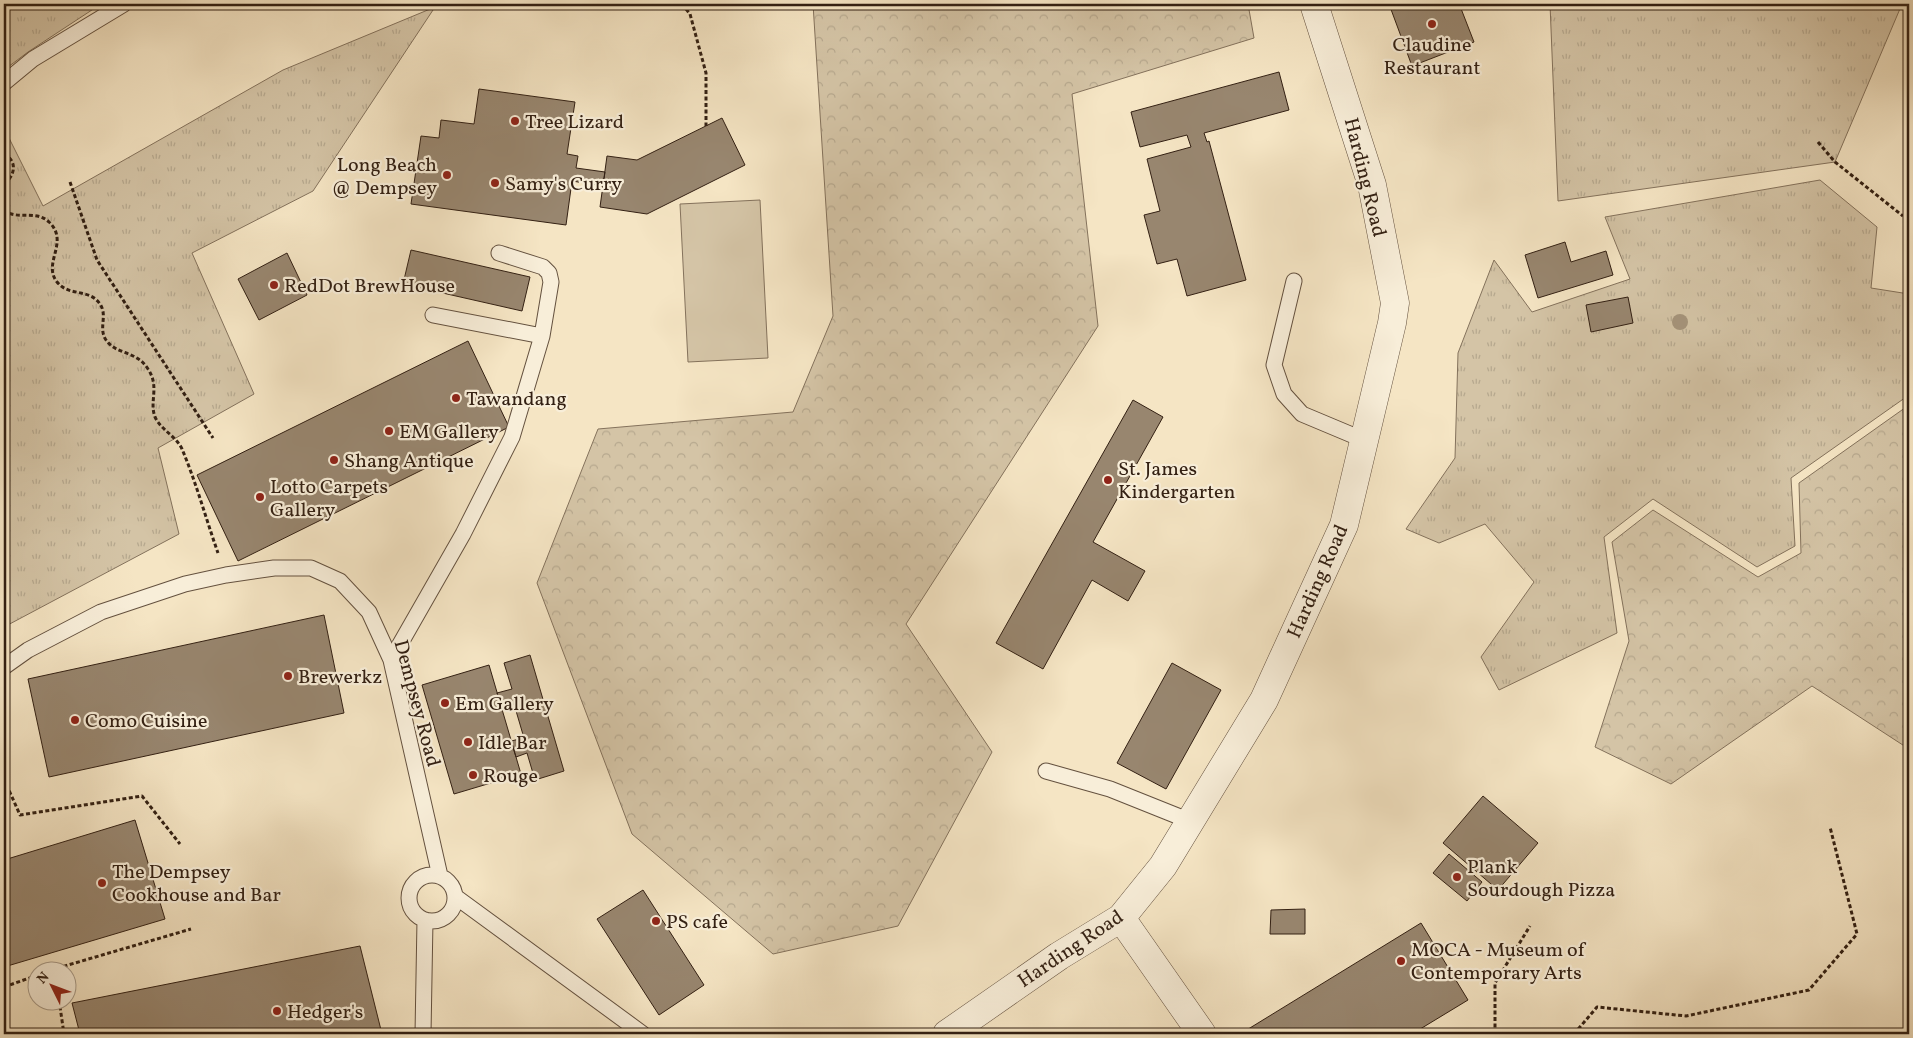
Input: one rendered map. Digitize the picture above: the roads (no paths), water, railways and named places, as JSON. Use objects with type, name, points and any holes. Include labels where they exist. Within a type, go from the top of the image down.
[{"type":"street","name":"Harding Road","points":[[947,1034],[1059,956],[1121,918],[1163,866],[1264,700],[1344,526],[1392,323],[1395,303],[1372,185],[1314,4]]},
{"type":"street","points":[[1121,918],[1202,1034]]},
{"type":"lane","points":[[4,83],[33,59],[124,4]]},
{"type":"lane","points":[[391,660],[463,534],[512,437],[542,336],[551,282],[549,274],[543,267],[499,253]]},
{"type":"lane","points":[[1294,281],[1274,365],[1284,394],[1302,414],[1364,440]]},
{"type":"lane","points":[[433,315],[542,336]]},
{"type":"lane","name":"Dempsey Road","points":[[4,667],[28,650],[101,612],[185,584],[226,575],[274,568],[311,568],[340,581],[369,612],[391,660],[440,876]]},
{"type":"lane","points":[[1046,771],[1110,790],[1190,821]]},
{"type":"lane","points":[[440,876],[448,880],[453,888],[456,897],[454,906],[450,913],[442,919],[434,921],[425,920],[417,915],[412,908],[409,900],[410,890],[422,877],[440,876]]},
{"type":"lane","points":[[456,897],[642,1034]]},
{"type":"lane","points":[[423,1034],[425,920]]},
{"type":"place","name":"Claudine Restaurant","points":[[1432,24]]},
{"type":"place","name":"Tree Lizard","points":[[515,121]]},
{"type":"place","name":"Long Beach @ Dempsey","points":[[447,175]]},
{"type":"place","name":"Samy's Curry","points":[[495,183]]},
{"type":"place","name":"RedDot BrewHouse","points":[[274,285]]},
{"type":"place","name":"Tawandang","points":[[456,398]]},
{"type":"place","name":"EM Gallery","points":[[389,431]]},
{"type":"place","name":"Shang Antique","points":[[334,460]]},
{"type":"place","name":"St. James Kindergarten","points":[[1108,480]]},
{"type":"place","name":"Lotto Carpets Gallery","points":[[260,497]]},
{"type":"place","name":"Brewerkz","points":[[288,676]]},
{"type":"place","name":"Em Gallery","points":[[445,703]]},
{"type":"place","name":"Como Cuisine","points":[[75,720]]},
{"type":"place","name":"Idle Bar","points":[[468,742]]},
{"type":"place","name":"Rouge","points":[[473,775]]},
{"type":"place","name":"Plank Sourdough Pizza","points":[[1457,877]]},
{"type":"place","name":"The Dempsey Cookhouse and Bar","points":[[102,883]]},
{"type":"place","name":"PS cafe","points":[[656,921]]},
{"type":"place","name":"MOCA - Museum of Contemporary Arts","points":[[1401,961]]},
{"type":"place","name":"Hedger's","points":[[277,1011]]}]
